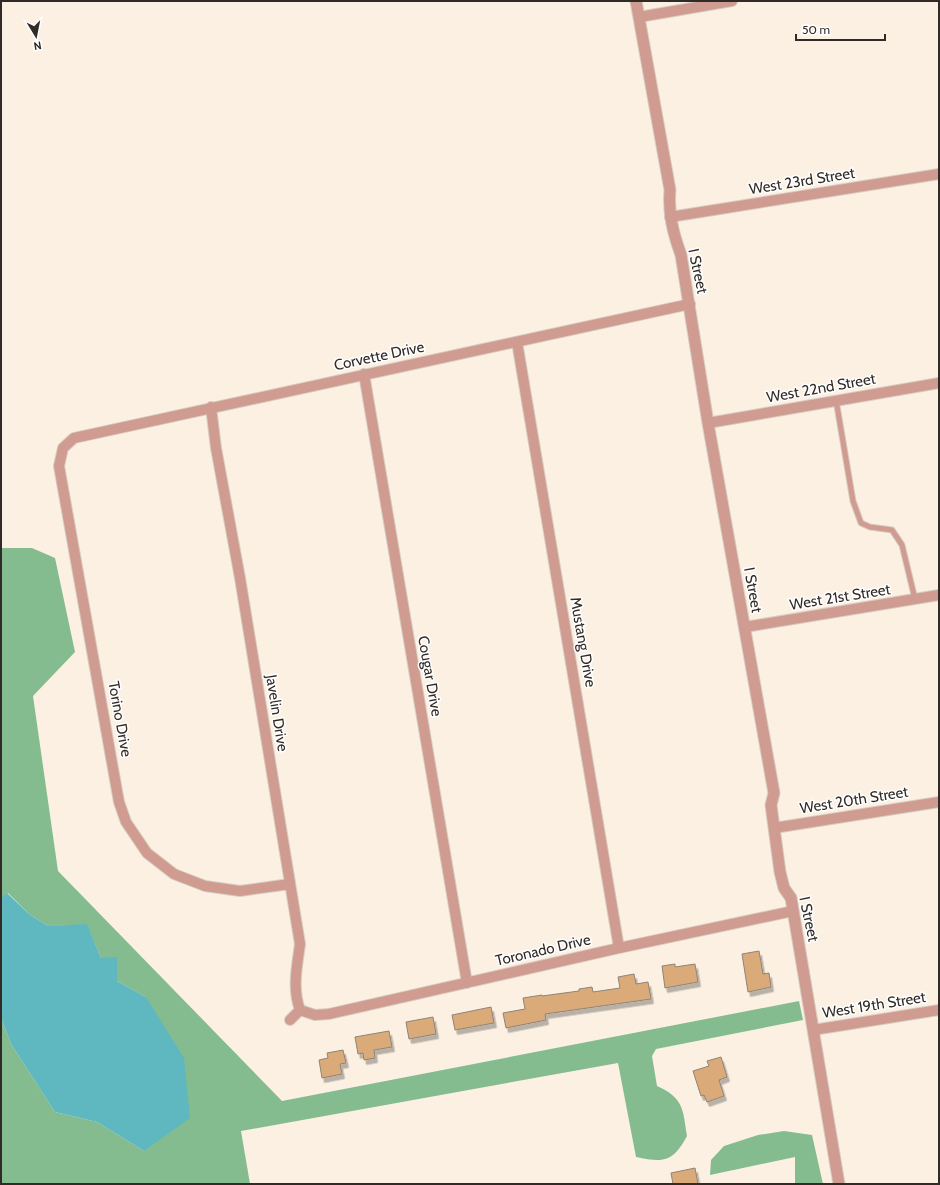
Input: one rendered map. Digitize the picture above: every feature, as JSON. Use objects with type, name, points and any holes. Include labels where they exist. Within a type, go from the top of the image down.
[{"type":"street","name":"I Street","points":[[636,1],[670,190],[670,217],[681,255],[690,304],[708,423],[774,793],[771,805],[780,872],[784,888],[792,898],[839,1184]]},
{"type":"street","points":[[639,17],[732,1]]},
{"type":"street","name":"West 23rd Street","points":[[670,217],[939,174]]},
{"type":"street","name":"Corvette Drive","points":[[74,438],[690,304]]},
{"type":"street","name":"Mustang Drive","points":[[517,342],[619,948]]},
{"type":"street","name":"Cougar Drive","points":[[364,374],[467,983]]},
{"type":"street","name":"West 22nd Street","points":[[708,423],[939,383]]},
{"type":"street","name":"Javelin Drive","points":[[211,407],[216,448],[240,578],[300,944],[295,982],[296,998],[300,1010]]},
{"type":"street","name":"Torino Drive","points":[[74,438],[63,448],[59,466],[119,802],[126,822],[147,853],[180,877],[206,886],[240,891],[290,884]]},
{"type":"street","name":"West 21st Street","points":[[745,627],[939,595]]},
{"type":"street","name":"West 20th Street","points":[[774,828],[939,802]]},
{"type":"street","name":"Toronado Drive","points":[[300,1010],[315,1015],[329,1014],[619,948],[793,911]]},
{"type":"street","points":[[290,1020],[300,1010]]},
{"type":"street","name":"West 19th Street","points":[[813,1030],[939,1010]]},
{"type":"lane","points":[[836,400],[852,501],[861,523],[870,528],[892,530],[902,545],[915,599]]},
{"type":"green space","points":[[1,548],[32,548],[55,558],[75,652],[33,696],[58,871],[282,1101],[799,1001],[803,1020],[656,1049],[652,1056],[657,1086],[673,1095],[681,1106],[687,1136],[682,1145],[672,1156],[661,1160],[636,1157],[618,1063],[241,1131],[250,1184],[1,1184],[1,1018],[11,1044],[55,1112],[97,1122],[144,1151],[146,997],[117,981],[101,958],[87,925],[48,926],[29,914],[8,893],[1,898]]},
{"type":"green space","points":[[784,1131],[812,1135],[823,1184],[795,1184],[795,1157],[710,1175],[711,1160],[724,1146],[758,1135]]},
{"type":"water","points":[[7,893],[29,914],[48,926],[87,924],[101,958],[117,957],[117,981],[146,997],[184,1058],[190,1118],[144,1151],[97,1122],[55,1112],[11,1044],[1,1018],[1,898]]},
{"type":"building","points":[[759,951],[763,974],[769,973],[771,987],[748,992],[742,954]]},
{"type":"building","points":[[675,964],[675,967],[695,964],[698,982],[665,988],[662,966]]},
{"type":"building","points":[[634,974],[636,984],[648,982],[651,999],[545,1014],[546,1020],[506,1028],[503,1013],[525,1009],[523,998],[579,991],[579,989],[592,987],[593,992],[620,988],[618,977]]},
{"type":"building","points":[[491,1007],[494,1023],[455,1030],[452,1015]]},
{"type":"building","points":[[433,1017],[436,1034],[409,1039],[406,1022]]},
{"type":"building","points":[[389,1031],[392,1047],[374,1050],[375,1058],[364,1060],[363,1053],[358,1054],[355,1037]]},
{"type":"building","points":[[343,1050],[346,1063],[340,1064],[342,1074],[322,1078],[319,1060],[328,1058],[327,1053]]},
{"type":"building","points":[[721,1057],[727,1077],[719,1080],[724,1096],[707,1102],[704,1095],[701,1096],[693,1071],[709,1066],[707,1061]]},
{"type":"building","points":[[695,1168],[698,1184],[673,1184],[671,1173]]}]
